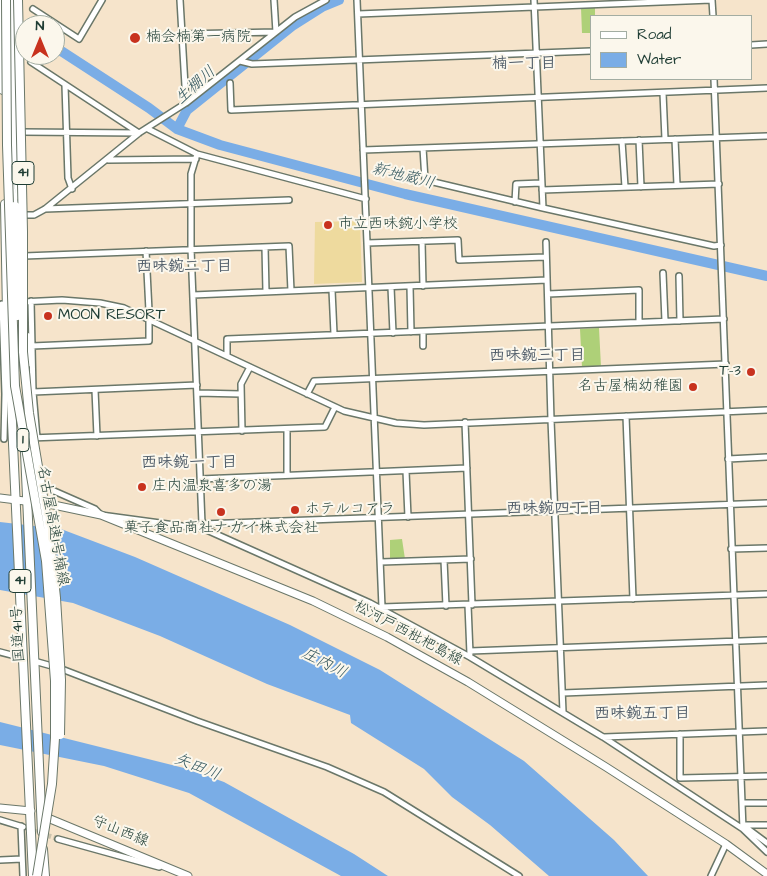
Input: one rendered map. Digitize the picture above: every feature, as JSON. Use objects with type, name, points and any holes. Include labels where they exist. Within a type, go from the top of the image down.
[{"type":"highway","name":"国道41号","points":[[6,0],[1,30],[4,146],[3,304],[18,504],[33,876]]},
{"type":"highway","name":"名古屋高速1号楠線","points":[[6,0],[12,352],[16,395],[46,561],[55,681],[55,738],[52,784],[39,876]]},
{"type":"highway","points":[[6,0],[16,176],[21,197]]},
{"type":"highway","name":"国道41号","points":[[20,0],[25,216],[24,256],[28,301],[28,390],[24,466],[45,876]]},
{"type":"highway","name":"名古屋高速1号楠線","points":[[20,0],[18,36],[25,377],[31,428],[53,561],[61,680],[60,738],[56,785],[39,876]]},
{"type":"highway","points":[[4,146],[7,179],[11,185],[16,206],[18,324],[24,443]]},
{"type":"main road","name":"松河戸西枇杷島線","points":[[0,498],[18,504],[26,501],[101,515],[313,601],[387,637],[502,702],[726,844],[767,874]]},
{"type":"main road","points":[[0,808],[30,812]]},
{"type":"main road","name":"守山西線","points":[[41,815],[188,876]]},
{"type":"street","points":[[33,9],[79,40],[102,0]]},
{"type":"street","points":[[180,0],[186,103]]},
{"type":"street","points":[[274,0],[276,32]]},
{"type":"street","points":[[3,209],[25,216],[34,215],[45,209],[140,134],[242,62],[295,17],[326,0]]},
{"type":"street","points":[[357,0],[382,608]]},
{"type":"street","points":[[534,0],[543,208]]},
{"type":"street","points":[[358,14],[712,0],[713,15]]},
{"type":"street","points":[[182,34],[276,32]]},
{"type":"street","points":[[752,45],[767,44]]},
{"type":"street","points":[[242,62],[252,64],[590,51]]},
{"type":"street","points":[[35,65],[140,134]]},
{"type":"street","points":[[714,80],[718,138],[718,184],[743,827],[767,852]]},
{"type":"street","points":[[230,83],[231,110],[767,88]]},
{"type":"street","points":[[65,85],[65,132],[68,178],[72,188]]},
{"type":"street","points":[[663,93],[665,139]]},
{"type":"street","points":[[148,129],[196,156],[366,199]]},
{"type":"street","points":[[22,132],[140,134]]},
{"type":"street","points":[[363,150],[767,136]]},
{"type":"street","points":[[675,139],[677,185]]},
{"type":"street","points":[[639,140],[641,187]]},
{"type":"street","points":[[622,141],[625,187]]},
{"type":"street","points":[[423,148],[425,180],[516,202],[721,246]]},
{"type":"street","points":[[107,160],[196,156]]},
{"type":"street","points":[[196,156],[191,174],[191,249],[201,526]]},
{"type":"street","points":[[516,202],[516,184],[541,183]]},
{"type":"street","points":[[542,190],[718,184]]},
{"type":"street","points":[[45,209],[289,200]]},
{"type":"street","points":[[367,243],[458,240],[460,260],[546,257]]},
{"type":"street","points":[[422,241],[423,286]]},
{"type":"street","points":[[546,242],[554,511],[563,712]]},
{"type":"street","points":[[24,256],[288,246],[291,291]]},
{"type":"street","points":[[265,247],[266,292]]},
{"type":"street","points":[[32,346],[149,341],[146,251]]},
{"type":"street","points":[[663,273],[665,321]]},
{"type":"street","points":[[679,276],[680,321]]},
{"type":"street","points":[[193,295],[547,280]]},
{"type":"street","points":[[410,286],[411,332]]},
{"type":"street","points":[[392,287],[393,333]]},
{"type":"street","points":[[332,290],[334,334]]},
{"type":"street","points":[[548,294],[639,290],[639,322]]},
{"type":"street","points":[[5,439],[2,347],[3,304],[28,301],[62,300],[100,303],[124,308],[307,394],[374,420],[410,424],[551,420],[767,410]]},
{"type":"street","points":[[28,301],[32,346],[33,392],[38,438]]},
{"type":"street","points":[[227,356],[226,339],[724,319]]},
{"type":"street","points":[[423,332],[423,346]]},
{"type":"street","points":[[307,394],[314,381],[726,364]]},
{"type":"street","points":[[242,431],[241,384],[250,367]]},
{"type":"street","points":[[33,392],[197,385]]},
{"type":"street","points":[[95,390],[97,436]]},
{"type":"street","points":[[197,393],[241,394]]},
{"type":"street","points":[[335,406],[325,427],[30,438],[33,480],[95,510],[101,515],[197,528],[201,526],[469,514],[767,503]]},
{"type":"street","points":[[626,416],[633,599]]},
{"type":"street","points":[[465,422],[471,559],[470,654]]},
{"type":"street","points":[[287,428],[287,476]]},
{"type":"street","points":[[728,458],[767,457]]},
{"type":"street","points":[[200,479],[467,468]]},
{"type":"street","points":[[406,471],[408,517]]},
{"type":"street","points":[[201,526],[382,608],[470,654],[767,843]]},
{"type":"street","points":[[732,549],[767,548]]},
{"type":"street","points":[[381,562],[471,559]]},
{"type":"street","points":[[444,560],[446,606]]},
{"type":"street","points":[[382,608],[767,594]]},
{"type":"street","points":[[470,654],[561,648],[767,640]]},
{"type":"street","points":[[0,652],[23,658]]},
{"type":"street","points":[[34,661],[58,668],[197,721],[327,767],[384,792],[520,876]]},
{"type":"street","points":[[563,694],[767,686]]},
{"type":"street","points":[[603,737],[767,731]]},
{"type":"street","points":[[680,734],[680,778],[767,776]]},
{"type":"street","points":[[742,803],[767,803]]},
{"type":"street","points":[[0,820],[23,827],[23,876]]},
{"type":"street","points":[[743,827],[767,825]]},
{"type":"street","points":[[58,839],[176,871]]},
{"type":"street","points":[[711,876],[726,844]]},
{"type":"street","points":[[0,860],[22,859]]},
{"type":"green space","points":[[595,7],[595,15],[590,15],[590,33],[582,33],[581,8]]},
{"type":"green space","points":[[599,328],[601,367],[582,367],[580,329]]},
{"type":"green space","points":[[402,539],[405,559],[390,560],[390,540]]},
{"type":"sand","points":[[360,221],[362,282],[314,284],[315,222]]},
{"type":"water","name":"庄内川","points":[[0,522],[61,529],[135,557],[290,625],[380,670],[524,761],[614,840],[648,876],[549,876],[490,825],[452,797],[424,769],[351,723],[350,715],[267,684],[160,636],[73,603],[0,590]]},
{"type":"water","name":"矢田川","points":[[0,722],[188,769],[224,782],[354,854],[388,876],[341,876],[189,793],[104,766],[0,745]]},
{"type":"waterway","name":"生棚川","points":[[177,129],[187,110],[292,26],[322,7],[339,0]]},
{"type":"waterway","name":"新地蔵川","points":[[65,53],[149,108],[177,129],[220,145],[405,194],[767,276]]},
{"type":"tunnel","points":[[25,828],[58,839]]},
{"type":"place","name":"楠会楠第一病院","points":[[135,38]]},
{"type":"place","name":"市立西味鋺小学校","points":[[328,225]]},
{"type":"place","name":"MOON RESORT","points":[[48,316]]},
{"type":"place","name":"T-3","points":[[751,372]]},
{"type":"place","name":"名古屋楠幼稚園","points":[[693,387]]},
{"type":"place","name":"庄内温泉喜多の湯","points":[[142,487]]},
{"type":"place","name":"ホテルコアラ","points":[[295,510]]},
{"type":"place","name":"菓子食品商社ナガイ株式会社","points":[[221,512]]},
{"type":"district","name":"楠一丁目","points":[[524,65]]},
{"type":"district","name":"西味鋺二丁目","points":[[184,268]]},
{"type":"district","name":"西味鋺三丁目","points":[[537,357]]},
{"type":"district","name":"西味鋺一丁目","points":[[189,464]]},
{"type":"district","name":"西味鋺四丁目","points":[[554,510]]},
{"type":"district","name":"西味鋺五丁目","points":[[642,715]]}]
